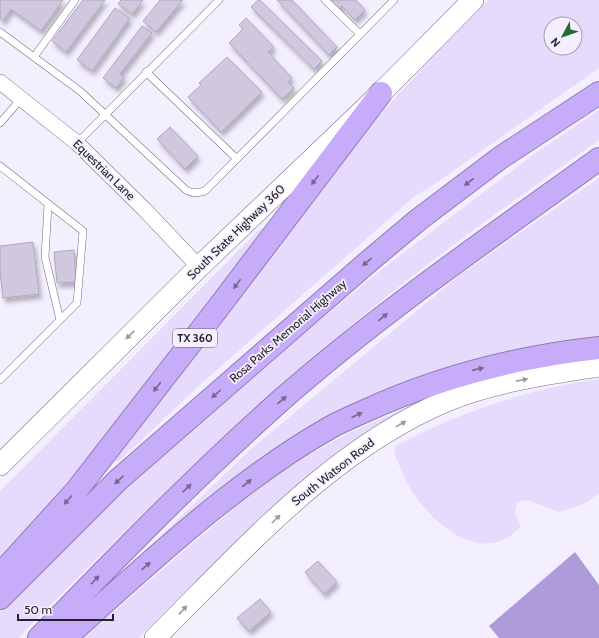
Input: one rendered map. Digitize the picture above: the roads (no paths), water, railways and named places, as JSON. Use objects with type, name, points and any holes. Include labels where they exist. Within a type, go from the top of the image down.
[{"type":"highway","name":"TX 360","points":[[0,575],[76,491],[218,308],[381,93]]},
{"type":"highway","name":"Rosa Parks Memorial Highway","points":[[0,598],[118,480],[368,262],[418,220],[500,158],[599,93]]},
{"type":"highway","points":[[39,638],[156,518],[280,401],[412,293],[599,159]]},
{"type":"highway","points":[[65,638],[166,548],[258,475],[331,427],[402,394],[470,371],[527,358],[599,348]]},
{"type":"main road","name":"South State Highway 360","points":[[3,457],[381,93],[473,0]]},
{"type":"main road","name":"South Watson Road","points":[[155,638],[288,506],[336,466],[374,439],[449,400],[472,392],[514,381],[599,366]]},
{"type":"street","name":"Equestrian Lane","points":[[0,82],[77,143],[144,209],[199,267]]},
{"type":"lane","points":[[34,57],[75,0]]},
{"type":"lane","points":[[77,143],[219,0]]},
{"type":"lane","points":[[325,0],[360,34]]},
{"type":"lane","points":[[0,32],[80,91],[106,113],[186,190],[193,193],[205,191],[394,0]]},
{"type":"lane","points":[[146,72],[237,159]]},
{"type":"lane","points":[[0,123],[21,98]]},
{"type":"lane","points":[[0,166],[83,231],[77,303],[0,380]]},
{"type":"lane","points":[[48,204],[45,257],[60,320]]}]
